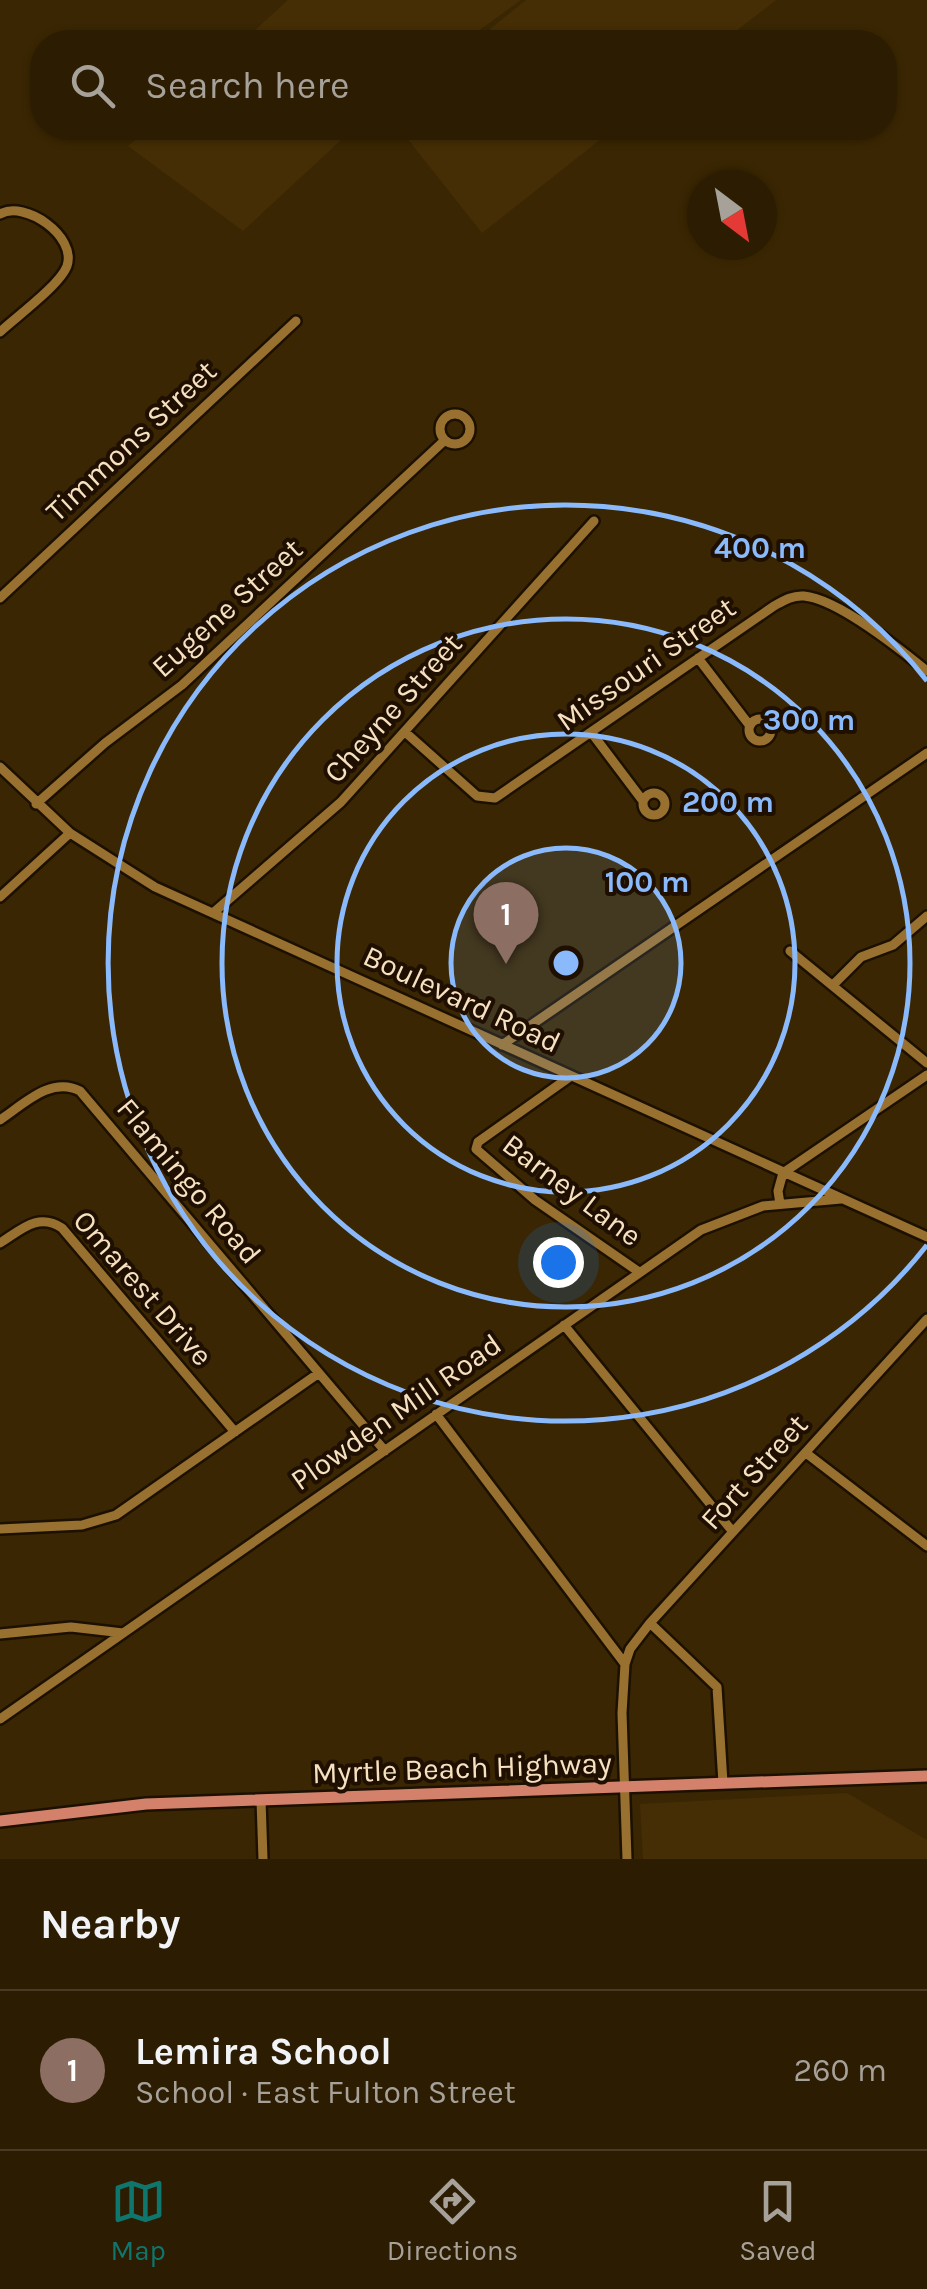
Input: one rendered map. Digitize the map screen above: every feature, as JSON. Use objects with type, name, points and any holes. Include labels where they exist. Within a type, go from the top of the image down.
[{"type":"main road","name":"Myrtle Beach Highway","points":[[0,1821],[89,1808],[927,1776]]},
{"type":"street","points":[[0,214],[15,208],[32,214],[64,242],[68,261],[61,275],[0,332]]},
{"type":"street","name":"Timmons Street","points":[[0,598],[296,321]]},
{"type":"street","name":"Eugene Street","points":[[36,804],[105,743],[182,685],[445,440]]},
{"type":"street","name":"Cheyne Street","points":[[214,913],[342,802],[594,521]]},
{"type":"street","name":"Missouri Street","points":[[405,732],[476,796],[488,800],[774,606],[802,596],[856,621],[927,671]]},
{"type":"street","points":[[698,658],[740,718],[750,726]]},
{"type":"street","points":[[591,732],[643,801]]},
{"type":"street","points":[[502,1045],[927,753]]},
{"type":"street","name":"Boulevard Road","points":[[0,767],[70,833],[128,872],[927,1237]]},
{"type":"street","points":[[0,897],[70,833]]},
{"type":"street","points":[[834,984],[861,958],[893,945],[927,916]]},
{"type":"street","points":[[790,951],[927,1063]]},
{"type":"street","points":[[780,1204],[778,1191],[783,1172],[927,1075]]},
{"type":"street","name":"Barney Lane","points":[[571,1076],[478,1142],[476,1148],[534,1200],[639,1272]]},
{"type":"street","name":"Flamingo Road","points":[[0,1120],[50,1088],[64,1086],[80,1091],[385,1450]]},
{"type":"street","name":"Plowden Mill Road","points":[[0,1719],[718,1220],[780,1204],[841,1199]]},
{"type":"street","name":"Omarest Drive","points":[[0,1244],[36,1221],[50,1221],[62,1228],[235,1432]]},
{"type":"street","name":"Fort Street","points":[[625,1664],[630,1649],[650,1623],[927,1320]]},
{"type":"street","points":[[564,1325],[733,1532]]},
{"type":"street","points":[[0,1529],[82,1525],[108,1518],[319,1373]]},
{"type":"street","points":[[436,1414],[625,1664],[627,1859]]},
{"type":"street","points":[[806,1452],[927,1546]]},
{"type":"street","points":[[650,1623],[717,1687],[723,1784]]},
{"type":"street","points":[[0,1634],[71,1628],[123,1633]]},
{"type":"street","points":[[261,1800],[262,1859]]},
{"type":"shaded area","points":[[288,0],[521,0],[480,30],[255,30]]},
{"type":"shaded area","points":[[526,0],[776,0],[737,30],[489,30]]},
{"type":"shaded area","points":[[135,140],[341,140],[243,231],[128,146]]},
{"type":"shaded area","points":[[408,140],[600,140],[482,233]]},
{"type":"shaded area","points":[[847,1793],[927,1840],[927,1859],[643,1859],[640,1804]]},
{"type":"place","name":"Lemira School","points":[[506,964]]}]
